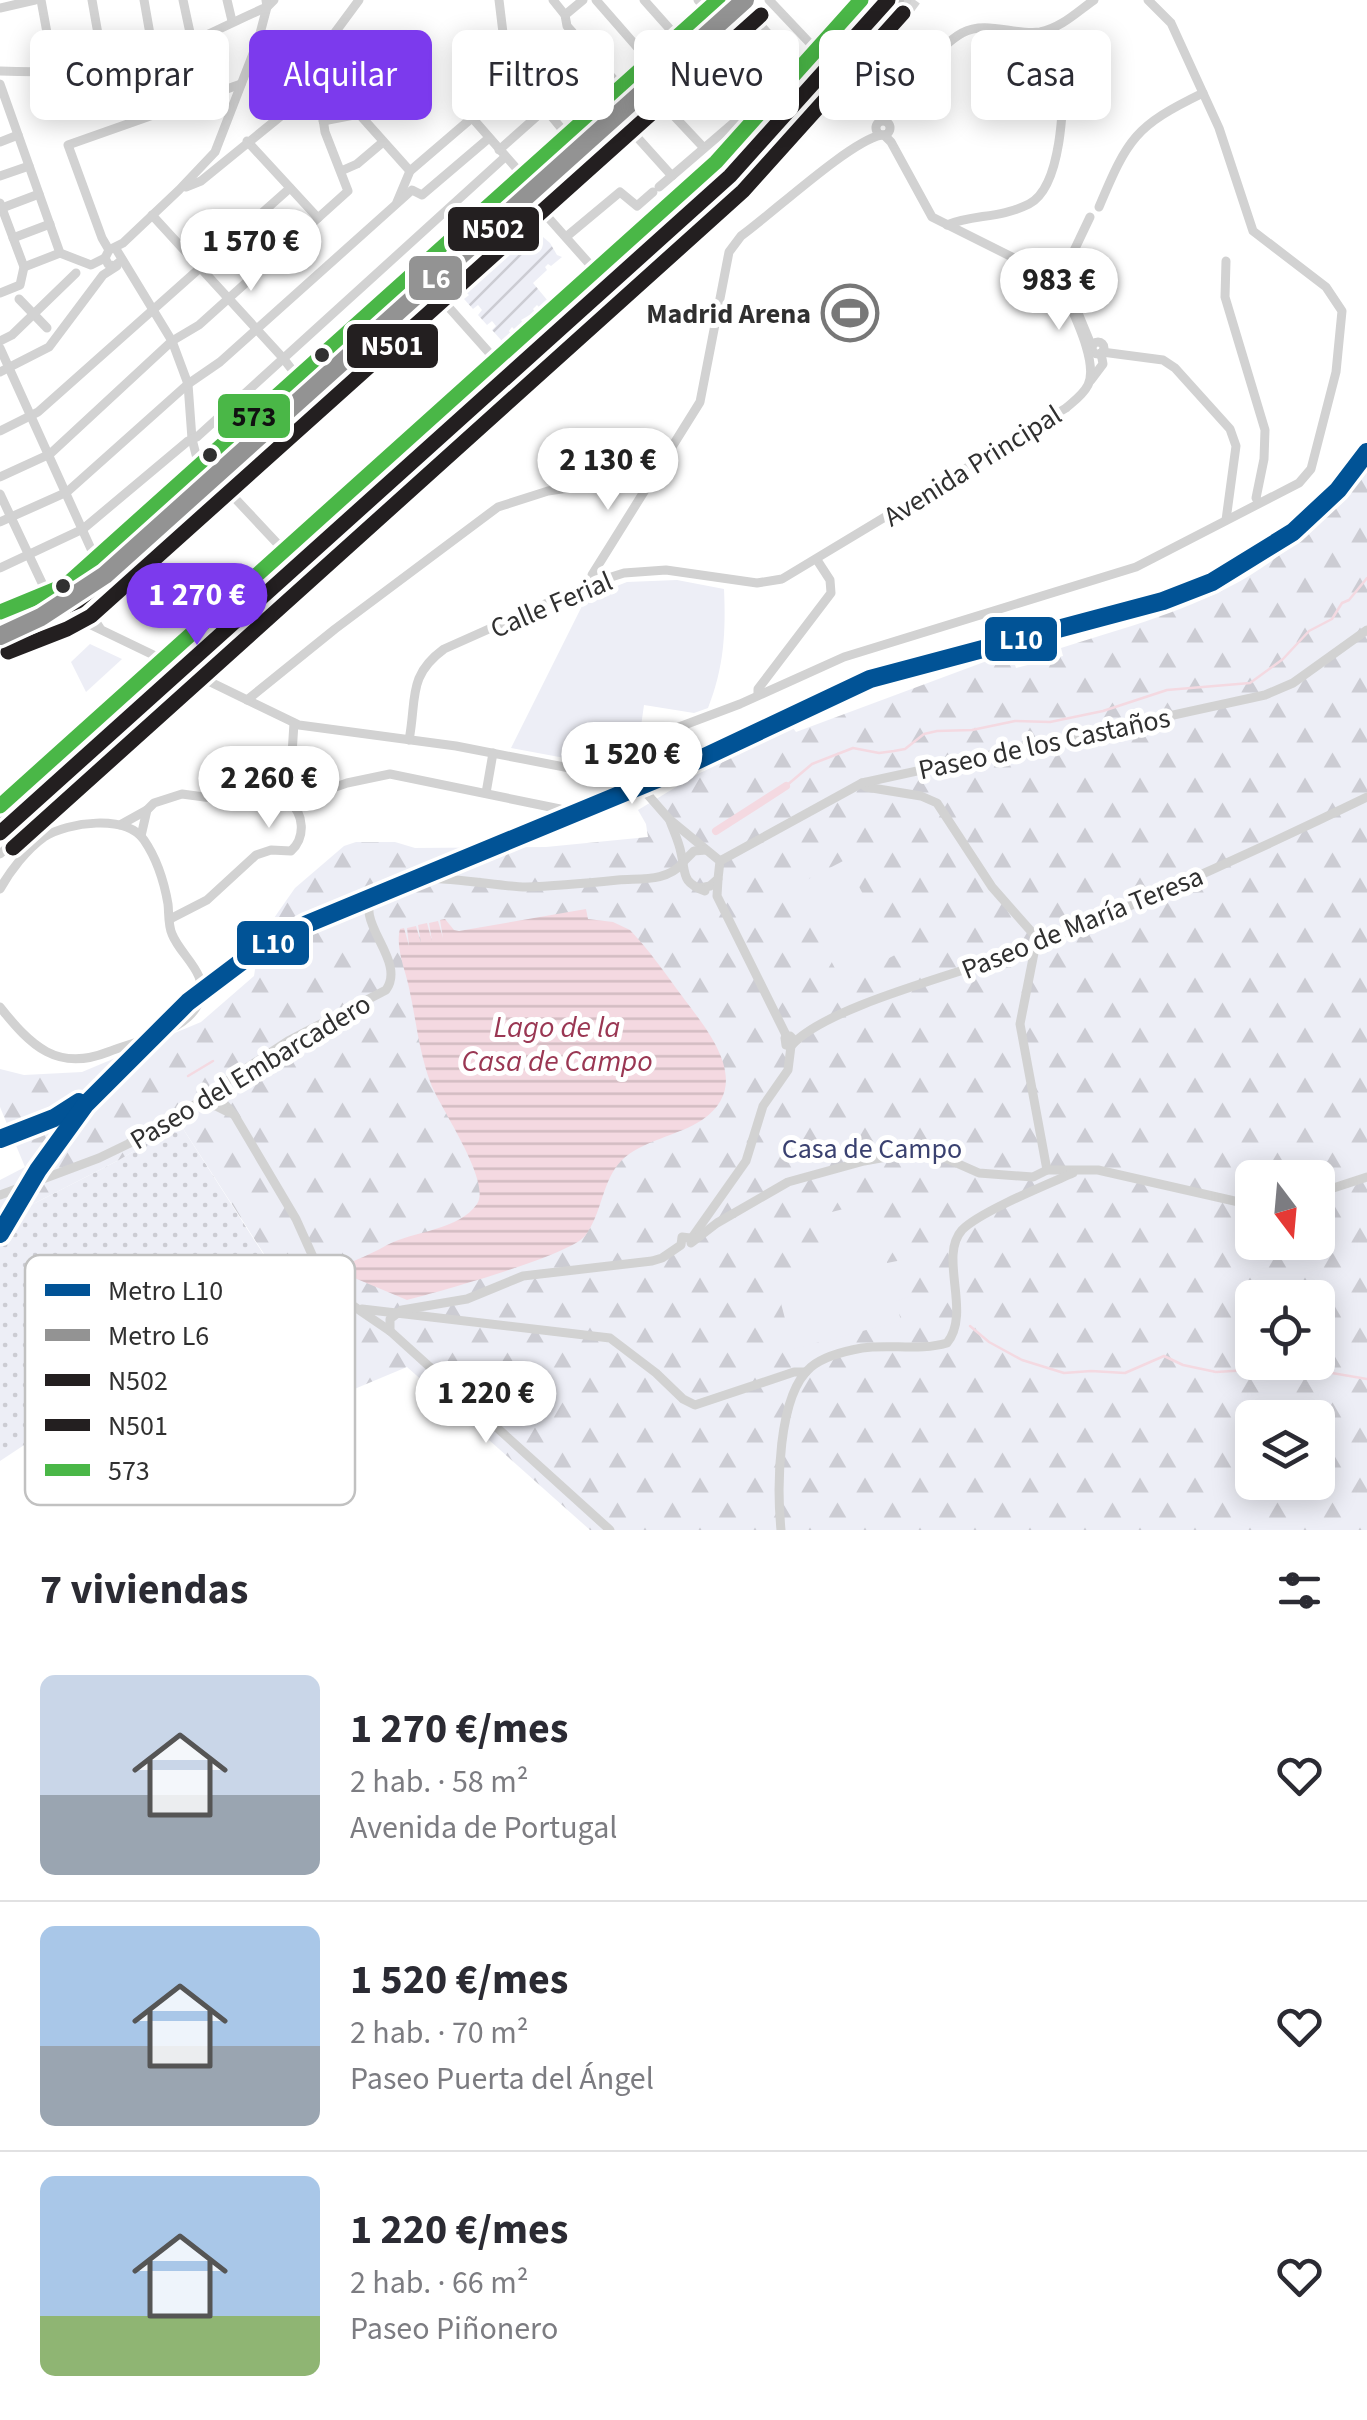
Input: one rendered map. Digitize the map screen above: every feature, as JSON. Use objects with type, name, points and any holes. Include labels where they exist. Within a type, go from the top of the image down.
[{"type":"highway","points":[[888,0],[869,27],[898,0]]},
{"type":"main road","points":[[708,30],[740,1]]},
{"type":"main road","points":[[704,30],[740,1]]},
{"type":"main road","points":[[30,620],[101,570],[431,280],[634,94]]},
{"type":"main road","points":[[578,148],[634,99]]},
{"type":"main road","points":[[0,634],[62,611],[93,587],[216,478],[307,390]]},
{"type":"street","points":[[0,8],[38,0],[45,30]]},
{"type":"street","points":[[92,0],[97,30]]},
{"type":"street","points":[[144,0],[149,30]]},
{"type":"street","points":[[183,0],[189,30]]},
{"type":"street","points":[[228,0],[232,21]]},
{"type":"street","points":[[337,30],[359,0]]},
{"type":"street","points":[[499,0],[503,30]]},
{"type":"street","points":[[553,0],[565,15]]},
{"type":"street","points":[[571,30],[564,21],[565,15],[583,0]]},
{"type":"street","points":[[596,0],[634,44]]},
{"type":"street","points":[[644,0],[666,30]]},
{"type":"street","points":[[698,0],[715,19]]},
{"type":"street","points":[[769,0],[819,53]]},
{"type":"street","points":[[841,30],[861,0]]},
{"type":"street","points":[[887,30],[908,0]]},
{"type":"street","points":[[592,583],[592,576],[700,402],[729,252],[741,236],[883,130],[920,73],[962,34],[989,28],[1037,33],[1066,22],[1094,0]]},
{"type":"street","points":[[606,775],[612,764],[654,737],[844,657],[1136,567],[1299,483],[1311,469],[1336,372],[1342,311],[1326,287],[1253,231],[1221,132],[1171,23],[1148,0]]},
{"type":"street","points":[[740,1],[808,79]]},
{"type":"street","points":[[215,30],[269,2]]},
{"type":"street","points":[[91,265],[152,216],[215,152],[269,2]]},
{"type":"street","points":[[0,817],[754,139],[819,63]]},
{"type":"street","points":[[0,70],[30,71]]},
{"type":"street","points":[[614,80],[629,97]]},
{"type":"street","points":[[0,84],[4,107],[18,135],[60,253]]},
{"type":"street","points":[[241,84],[68,145],[102,238],[154,309],[172,341],[188,384],[192,439],[202,478],[216,478],[290,556]]},
{"type":"street","points":[[1099,207],[1126,148],[1140,130],[1203,93]]},
{"type":"street","points":[[0,854],[764,167],[819,108]]},
{"type":"street","points":[[0,477],[50,454],[172,341],[199,325],[348,190],[323,121],[359,114],[410,171]]},
{"type":"street","points":[[618,116],[672,176]]},
{"type":"street","points":[[179,190],[201,181],[276,120]]},
{"type":"street","points":[[396,204],[410,171],[471,120]]},
{"type":"street","points":[[473,120],[601,277]]},
{"type":"street","points":[[0,568],[84,528],[192,439],[535,120]]},
{"type":"street","points":[[555,120],[578,148]]},
{"type":"street","points":[[678,120],[704,148]]},
{"type":"street","points":[[566,237],[620,192],[637,206],[737,120]]},
{"type":"street","points":[[877,120],[932,216],[1061,278],[1070,289],[1103,364],[1090,382]]},
{"type":"street","points":[[947,226],[959,220],[997,217],[1033,202],[1042,194],[1058,147],[1060,120]]},
{"type":"street","points":[[0,142],[18,135]]},
{"type":"street","points":[[0,522],[67,492],[412,190],[422,196],[489,138]]},
{"type":"street","points":[[248,142],[318,218]]},
{"type":"street","points":[[341,171],[357,164],[383,142]]},
{"type":"street","points":[[0,176],[29,166]]},
{"type":"street","points":[[0,430],[32,415],[290,188]]},
{"type":"street","points":[[0,293],[20,285],[24,267],[1,206],[39,194]]},
{"type":"street","points":[[152,216],[283,358],[307,390]]},
{"type":"street","points":[[1061,278],[1090,216]]},
{"type":"street","points":[[13,238],[50,224]]},
{"type":"street","points":[[24,267],[60,253],[91,265],[98,282]]},
{"type":"street","points":[[1226,261],[1225,297],[1265,430],[1256,498],[1259,503]]},
{"type":"street","points":[[5,370],[49,347],[98,282],[120,263]]},
{"type":"street","points":[[1037,267],[1042,277],[1059,284],[1065,294],[1092,364],[1090,382]]},
{"type":"street","points":[[76,273],[0,344],[5,370],[32,415],[101,570],[90,604],[102,631]]},
{"type":"street","points":[[431,280],[502,366]]},
{"type":"street","points":[[19,299],[47,328]]},
{"type":"street","points":[[1098,348],[1162,360],[1176,368],[1230,429],[1236,446],[1226,520]]},
{"type":"street","name":"Avenida Principal","points":[[817,560],[1066,408],[1090,382]]},
{"type":"street","points":[[247,700],[498,507],[548,491],[609,482],[666,455]]},
{"type":"street","points":[[0,494],[51,602],[170,664],[172,671],[186,678],[198,676],[294,723],[493,752],[606,775],[640,789],[669,819],[720,860],[717,896],[791,1041],[788,1070],[763,1106],[746,1161],[687,1242]]},
{"type":"street","points":[[1228,500],[1244,511]]},
{"type":"street","points":[[758,695],[758,688],[831,594],[830,580],[817,560]]},
{"type":"street","name":"Calle Ferial","points":[[409,740],[418,675],[426,662],[444,649],[592,583],[624,573],[656,570],[769,582],[792,575],[817,560]]},
{"type":"street","name":"Paseo de los Castaños","points":[[720,860],[862,782],[1265,696],[1293,683],[1367,630]]},
{"type":"street","points":[[289,802],[294,723]]},
{"type":"street","points":[[486,793],[493,752]]},
{"type":"street","points":[[120,825],[154,803],[182,794],[279,807],[361,779],[390,774],[560,809]]},
{"type":"street","points":[[862,782],[866,787],[922,796],[938,803],[992,887],[1037,938],[1020,1031],[1047,1170]]},
{"type":"street","name":"Paseo de María Teresa","points":[[791,1041],[849,1010],[1038,945],[1367,797]]},
{"type":"street","points":[[170,919],[207,900],[256,856],[271,850],[291,850],[298,844],[302,822],[297,808],[289,802]]},
{"type":"street","points":[[142,836],[147,810]]},
{"type":"street","points":[[669,819],[686,881],[717,896]]},
{"type":"street","points":[[0,889],[31,849],[54,832],[88,825],[120,825],[142,836],[161,873],[173,937],[193,964],[201,990],[199,1003],[189,1018],[82,1061],[64,1060],[46,1052],[0,1007]]},
{"type":"street","points":[[683,863],[691,852],[706,850]]},
{"type":"street","name":"Paseo del Embarcadero","points":[[0,1195],[107,1154],[198,1104],[288,1042],[386,990],[392,980],[392,969],[370,907],[374,893],[382,886],[422,879],[526,887],[588,883],[661,877],[683,863]]},
{"type":"street","points":[[700,888],[718,879]]},
{"type":"street","points":[[222,1086],[220,1099],[235,1116],[296,1219],[312,1255]]},
{"type":"street","points":[[198,1104],[220,1107],[235,1116]]},
{"type":"street","points":[[390,1332],[388,1324],[393,1314],[468,1298],[523,1276],[657,1260],[788,1182],[893,1155],[928,1152],[979,1173],[1033,1177],[1047,1170],[1109,1172],[1235,1201]]},
{"type":"street","points":[[781,1530],[778,1458],[797,1386],[806,1372],[822,1360],[851,1350],[940,1345],[948,1341],[953,1333],[954,1258],[959,1235],[976,1220],[1077,1171]]},
{"type":"street","points":[[1335,1187],[1367,1176]]},
{"type":"street","points":[[1031,1193],[1033,1177]]},
{"type":"street","points":[[355,1306],[390,1332],[610,1530]]},
{"type":"street","points":[[359,1309],[610,1338],[656,1373],[682,1399],[695,1405],[794,1372],[806,1372]]},
{"type":"green space","points":[[530,219],[529,225],[562,257],[551,266],[548,264],[533,283],[548,301],[540,308],[537,305],[535,312],[521,320],[523,323],[515,330],[512,327],[511,334],[502,341],[492,330],[496,326],[492,321],[487,325],[478,315],[482,310],[478,305],[473,309],[464,299],[469,295],[456,290],[465,277],[468,280],[474,275],[471,271],[477,266],[480,270],[486,265],[483,261],[498,254],[495,250],[510,243],[507,239],[522,232],[519,228]]},
{"type":"green space","name":"Casa de Campo","points":[[1367,469],[1367,1530],[590,1530],[407,1367],[355,1389],[355,1255],[265,1255],[180,1124],[0,1221],[0,1180],[25,1167],[0,1107],[0,1069],[24,1075],[82,1072],[201,1022],[254,976],[258,950],[274,918],[295,888],[344,846],[356,842],[395,842],[415,848],[546,847],[648,837],[638,810],[701,772],[793,728],[796,732],[1011,652],[1016,668],[1063,656],[1061,648],[1157,617],[1227,588],[1263,567],[1315,527],[1351,494],[1352,477]]},
{"type":"green space","points":[[677,580],[724,589],[723,650],[708,708],[694,713],[644,705],[639,740],[604,759],[586,762],[511,748],[586,598],[627,582]]},
{"type":"green space","points":[[90,644],[122,659],[86,692],[71,662]]},
{"type":"green space","points":[[845,860],[895,955],[842,982],[793,887]]},
{"type":"green space","points":[[180,1124],[264,1255],[25,1255],[25,1444],[0,1461],[0,1221]]},
{"type":"green space","points":[[871,1202],[887,1263],[902,1260],[911,1296],[896,1301],[901,1321],[793,1349],[773,1273],[827,1258],[816,1216]]},
{"type":"water","name":"Lago de la Casa de Campo","points":[[586,909],[588,919],[613,922],[630,930],[713,1041],[726,1074],[725,1090],[717,1106],[702,1120],[639,1148],[621,1161],[585,1236],[574,1244],[501,1272],[407,1300],[355,1278],[355,1260],[459,1219],[477,1204],[480,1194],[471,1163],[427,1072],[399,936],[404,928],[409,946],[407,928],[416,926],[421,943],[418,925],[427,923],[432,941],[429,923],[438,921],[443,938],[440,920],[445,919],[459,931]]},
{"type":"waterway","points":[[786,786],[812,764],[853,748],[879,753],[894,751],[937,731],[972,730],[1015,721],[1050,722],[1103,711],[1167,690],[1250,683],[1283,659],[1309,631],[1332,619],[1367,578]]},
{"type":"waterway","points":[[716,831],[786,786]]},
{"type":"waterway","points":[[188,1076],[213,1061]]},
{"type":"waterway","points":[[970,1326],[1022,1360],[1064,1373],[1125,1373],[1164,1356],[1183,1365],[1216,1372],[1297,1367],[1367,1379]]},
{"type":"tunnel","points":[[767,170],[883,44],[915,0]]},
{"type":"tunnel","points":[[0,833],[730,176],[865,25]]},
{"type":"tunnel","points":[[28,823],[738,184],[819,92]]},
{"type":"metro line","name":"L6","points":[[0,636],[41,617],[105,575],[745,0]]},
{"type":"metro line","name":"L10","points":[[0,1234],[38,1170],[85,1105],[188,1002],[245,959],[307,924],[660,778],[870,679],[1163,601],[1212,582],[1293,532],[1338,490],[1367,452]]},
{"type":"metro line","name":"L10","points":[[0,1139],[54,1118],[79,1102]]},
{"type":"transit line","name":"573","points":[[0,612],[66,585],[718,0]]},
{"type":"transit line","name":"N502","points":[[0,634],[78,601],[748,0]]},
{"type":"transit line","name":"573","points":[[0,806],[716,162],[861,0]]},
{"type":"transit line","name":"N502","points":[[0,833],[730,176],[888,0]]},
{"type":"transit line","name":"N501","points":[[13,848],[743,191],[903,13]]},
{"type":"transit line","name":"N501","points":[[8,652],[91,616],[761,15]]},
{"type":"place","name":"Madrid Arena","points":[[850,313]]}]
